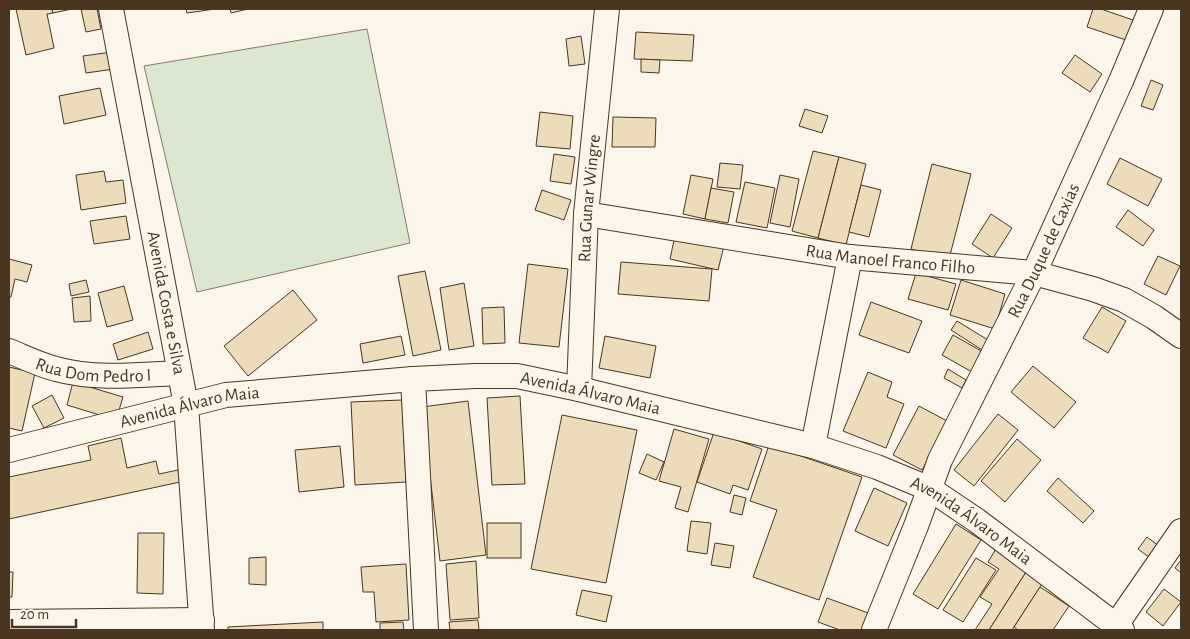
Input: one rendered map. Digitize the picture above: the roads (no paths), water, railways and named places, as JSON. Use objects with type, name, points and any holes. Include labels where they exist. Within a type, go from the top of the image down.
[{"type":"street","name":"Avenida Costa e Silva","points":[[111,9],[186,405],[202,625]]},
{"type":"street","name":"Rua Gunar Wingre","points":[[579,389],[586,214],[607,9]]},
{"type":"street","name":"Rua Duque de Caxias","points":[[874,630],[940,460],[1034,273],[1121,81],[1151,9]]},
{"type":"street","name":"Rua Manoel Franco Filho","points":[[586,214],[850,256],[1034,273],[1094,289],[1124,300],[1154,317],[1181,336]]},
{"type":"street","points":[[813,446],[850,256]]},
{"type":"street","name":"Rua Dom Pedro I","points":[[9,351],[55,369],[90,376],[179,373]]},
{"type":"street","name":"Avenida Álvaro Maia","points":[[9,450],[226,396],[413,379],[516,376],[579,389],[813,446],[877,467],[930,489],[976,520],[1119,628]]},
{"type":"street","points":[[413,379],[426,630]]},
{"type":"street","points":[[1119,628],[1181,532]]},
{"type":"street","points":[[9,622],[202,625]]}]
